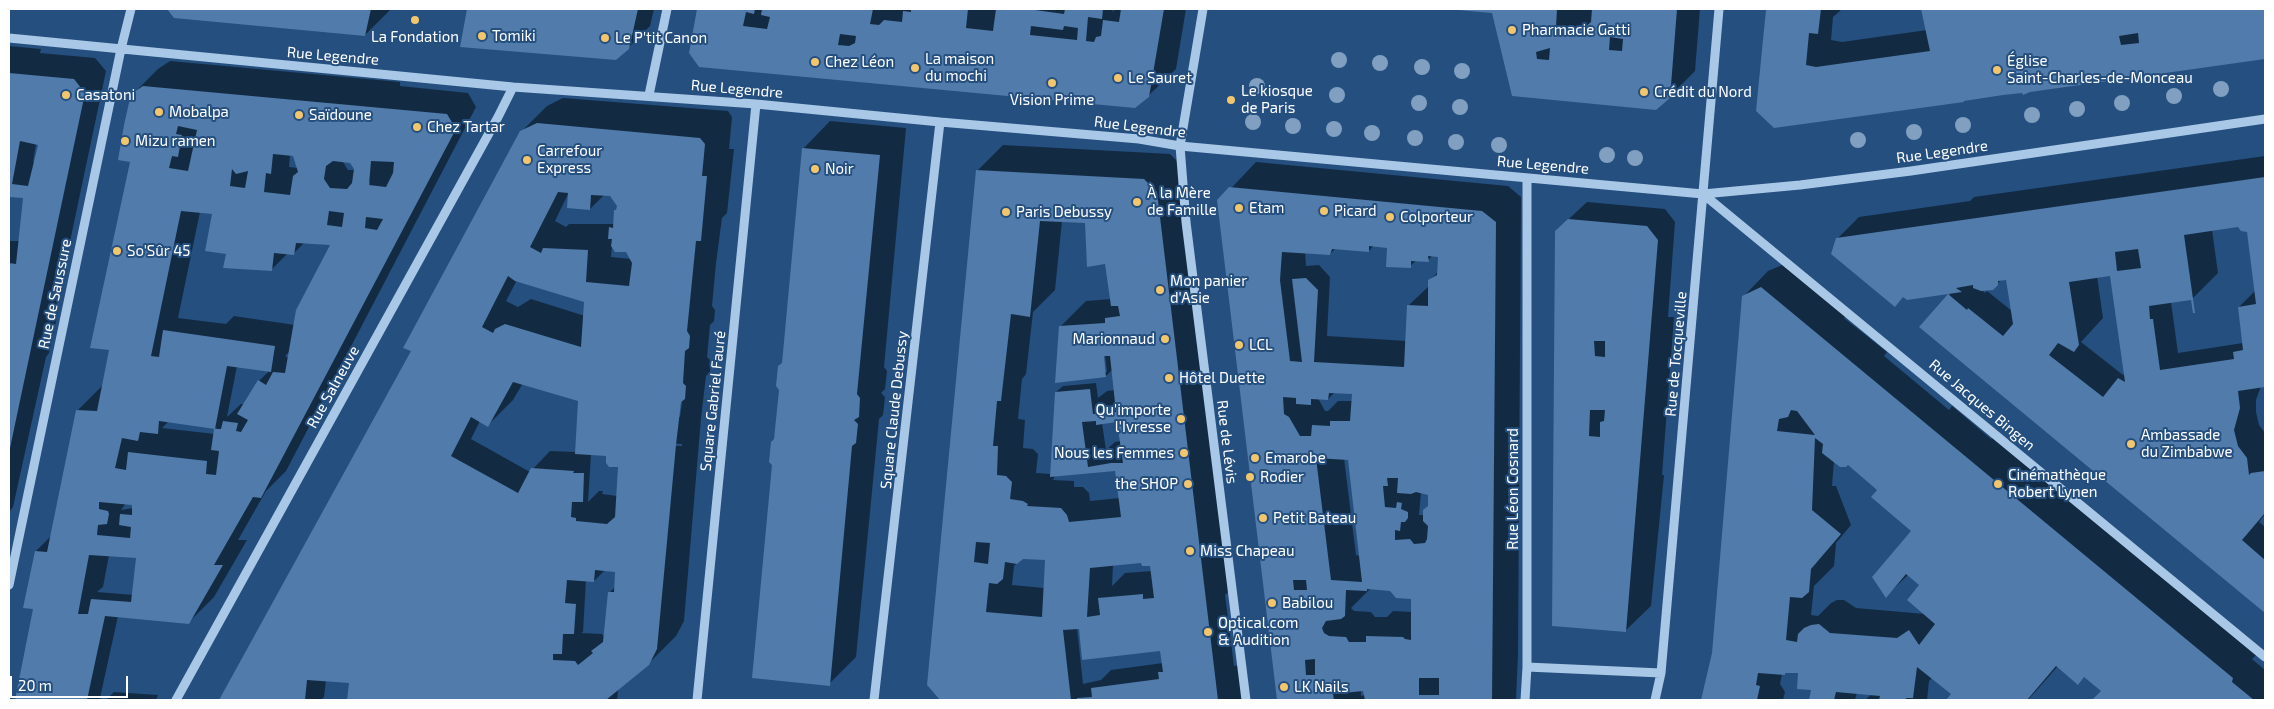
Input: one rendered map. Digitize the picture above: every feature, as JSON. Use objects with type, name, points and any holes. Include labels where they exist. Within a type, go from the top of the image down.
[{"type":"street","name":"Rue de Saussure","points":[[9,585],[131,9]]},
{"type":"street","points":[[649,95],[667,9]]},
{"type":"street","name":"Rue de Lévis","points":[[1203,9],[1180,146],[1192,276],[1246,700]]},
{"type":"street","name":"Rue de Tocqueville","points":[[1655,700],[1661,673],[1719,9]]},
{"type":"street","name":"Rue Legendre","points":[[9,38],[513,86],[756,104],[1139,139],[1180,146],[1703,194],[1800,185],[1893,173],[2265,119]]},
{"type":"street","name":"Rue Salneuve","points":[[176,700],[493,126],[513,86]]},
{"type":"street","name":"Square Gabriel Fauré","points":[[698,700],[756,104]]},
{"type":"street","name":"Square Claude Debussy","points":[[874,700],[940,122]]},
{"type":"street","name":"Rue Léon Cosnard","points":[[1527,178],[1527,667]]},
{"type":"street","name":"Rue Jacques Bingen","points":[[1703,194],[2265,657]]},
{"type":"street","points":[[1525,700],[1527,667],[1661,673]]},
{"type":"building","points":[[167,9],[371,9],[365,36],[174,18]]},
{"type":"building","points":[[467,9],[638,9],[629,49],[616,60],[460,47]]},
{"type":"building","points":[[697,9],[755,9],[754,14],[746,12],[743,26],[767,29],[770,17],[761,15],[762,9],[873,9],[870,24],[879,25],[884,20],[902,22],[903,11],[911,12],[911,9],[968,9],[966,28],[993,31],[996,9],[1028,9],[1064,14],[1065,9],[1103,9],[1102,19],[1088,17],[1086,41],[1094,42],[1096,37],[1101,36],[1103,20],[1119,22],[1121,9],[1164,9],[1149,97],[1135,108],[699,67],[689,53]],"holes":[[[1031,26],[1063,30],[1064,26],[1078,28],[1077,40],[1030,35]],[[840,34],[856,36],[855,43],[849,46],[838,45]]]},
{"type":"building","points":[[1445,9],[1557,9],[1556,27],[1582,30],[1591,22],[1592,9],[1677,9],[1670,98],[1656,110],[1512,96],[1492,13]],"holes":[[[1610,37],[1623,39],[1622,51],[1609,50]],[[1550,48],[1549,60],[1537,59],[1536,52]]]},
{"type":"building","points":[[1766,9],[1821,9],[1818,34],[1809,33],[1806,65],[1816,67],[1930,51],[1921,9],[2265,9],[2265,59],[2030,92],[2023,95],[2022,93],[2003,95],[1774,128],[1756,111]],"holes":[[[2138,33],[2139,43],[2121,45],[2119,36]]]},
{"type":"building","points":[[9,73],[74,79],[85,93],[10,448],[9,263],[16,264],[23,198],[9,197]],"holes":[[[20,141],[38,145],[28,186],[12,184]]]},
{"type":"building","points":[[143,86],[447,114],[456,129],[261,498],[253,497],[214,565],[223,565],[189,624],[105,616],[87,700],[15,700],[33,609],[23,608],[35,551],[47,552],[76,410],[97,411],[109,350],[90,348],[130,162],[118,160],[131,94]],"holes":[[[178,126],[197,130],[188,171],[169,168],[172,156],[178,157],[182,135],[176,134]],[[273,154],[293,156],[298,172],[293,176],[290,195],[264,192],[266,173],[271,174]],[[333,161],[350,163],[354,169],[352,183],[347,189],[330,188],[324,179],[326,166]],[[371,161],[394,162],[393,173],[386,187],[369,185]],[[232,169],[236,174],[248,171],[245,188],[230,186]],[[181,211],[212,214],[205,251],[226,254],[223,268],[272,271],[274,253],[294,255],[296,243],[330,245],[296,310],[285,373],[273,372],[266,385],[258,380],[237,414],[248,420],[241,432],[236,431],[238,423],[223,421],[221,429],[215,429],[227,366],[271,372],[275,346],[163,330],[159,357],[151,356]],[[329,211],[344,213],[342,227],[327,225]],[[366,217],[383,219],[377,230],[365,228]],[[159,421],[214,429],[211,450],[219,451],[216,475],[206,474],[207,461],[128,452],[126,470],[115,468],[122,438],[138,441],[140,432],[158,434]],[[99,502],[132,505],[132,515],[120,514],[119,525],[131,527],[130,538],[97,535],[98,525],[107,524],[108,511],[99,509]],[[89,555],[136,558],[131,602],[91,599],[88,614],[78,614]]]},
{"type":"building","points":[[537,123],[700,138],[705,144],[702,176],[707,176],[701,241],[696,241],[687,331],[690,336],[689,348],[685,351],[683,383],[686,386],[685,399],[681,402],[676,445],[657,649],[649,665],[606,700],[347,700],[349,683],[307,680],[305,700],[219,700],[411,351],[403,348],[520,131]],"holes":[[[558,192],[568,193],[567,208],[590,210],[591,195],[610,196],[617,206],[616,210],[614,210],[613,228],[609,227],[608,239],[612,239],[611,246],[615,252],[626,252],[632,263],[629,286],[586,282],[588,250],[543,248],[541,253],[530,247]],[[508,276],[515,281],[584,302],[581,347],[505,324],[495,329],[493,333],[482,327]],[[513,382],[578,401],[575,454],[606,456],[606,463],[609,467],[618,467],[615,517],[607,524],[576,521],[576,518],[571,517],[572,502],[583,502],[584,473],[531,468],[518,493],[451,456],[471,417],[488,427]],[[595,570],[615,572],[614,592],[608,592],[603,642],[591,651],[593,653],[578,665],[575,661],[553,660],[553,654],[562,654],[563,634],[574,634],[576,604],[565,603],[567,580],[594,582]]]},
{"type":"building","points":[[802,148],[880,155],[857,394],[860,398],[859,417],[854,420],[858,424],[856,443],[852,446],[830,686],[752,678],[772,465],[769,462],[771,442],[774,439],[779,390],[776,386],[778,366],[782,363]]},
{"type":"building","points":[[976,170],[1144,179],[1157,192],[1218,700],[1077,700],[1077,698],[1092,697],[1091,688],[1159,679],[1158,672],[1163,672],[1160,651],[1082,660],[1079,629],[1063,630],[1071,700],[940,700],[927,685]],"holes":[[[1040,221],[1085,223],[1087,267],[1105,264],[1111,306],[1118,306],[1120,316],[1105,318],[1105,323],[1059,326],[1055,383],[1106,377],[1104,356],[1110,356],[1116,412],[1093,414],[1090,389],[1055,392],[1050,477],[1115,471],[1121,517],[1069,522],[1067,515],[1061,508],[1027,506],[1028,504],[1023,501],[1010,499],[1012,482],[1006,476],[997,475],[998,446],[993,446],[997,401],[1001,401],[1011,314],[1030,317]],[[1096,421],[1096,425],[1117,422],[1123,463],[1088,467],[1082,422]],[[976,542],[990,543],[988,564],[974,562]],[[1023,559],[1045,560],[1042,617],[986,612],[989,583],[997,584],[1003,579],[1005,562],[1017,564]],[[1141,563],[1142,566],[1150,566],[1154,598],[1143,599],[1143,594],[1098,598],[1100,615],[1087,617],[1090,568]]]},
{"type":"building","points":[[2265,177],[2265,387],[2238,391],[2240,408],[2234,430],[2238,446],[2247,458],[2249,475],[2265,471],[2265,513],[2242,540],[2265,560],[2265,613],[1919,327],[1948,294],[1907,300],[1903,297],[1895,307],[1831,254],[1836,238]],"holes":[[[2238,227],[2241,231],[2247,232],[2256,304],[2238,307],[2243,350],[2233,352],[2234,359],[2160,370],[2153,319],[2150,319],[2149,306],[2191,300],[2193,313],[2195,313],[2184,235]],[[2138,249],[2141,268],[2117,271],[2115,252]],[[2110,276],[2125,382],[2118,378],[2103,397],[2049,355],[2058,343],[2074,352],[2079,345],[2069,282]],[[2006,280],[2013,324],[2003,336],[1948,294],[1962,292],[1956,288],[1973,285],[1973,288],[1981,291],[1993,290],[1998,285],[1998,281]]]},
{"type":"building","points":[[1229,187],[1482,211],[1496,222],[1492,700],[1365,700],[1363,691],[1333,694],[1334,700],[1277,700],[1217,200]],"holes":[[[1369,246],[1387,248],[1386,267],[1411,268],[1411,261],[1429,262],[1428,256],[1438,257],[1437,275],[1428,280],[1428,306],[1407,305],[1404,367],[1314,362],[1318,290],[1306,278],[1292,279],[1302,362],[1290,361],[1280,280],[1282,252],[1330,255],[1332,249],[1369,252]],[[1329,393],[1352,394],[1350,421],[1330,421],[1330,426],[1312,425],[1311,436],[1300,436],[1289,417],[1284,414],[1283,397],[1296,398],[1296,404],[1311,405],[1311,399],[1328,400]],[[1316,458],[1348,460],[1362,582],[1331,580]],[[1387,478],[1398,478],[1397,493],[1411,494],[1416,492],[1428,495],[1428,506],[1423,510],[1423,521],[1428,526],[1425,543],[1414,544],[1410,539],[1395,540],[1395,530],[1400,531],[1401,522],[1405,522],[1408,518],[1408,512],[1401,509],[1402,503],[1397,502],[1396,508],[1385,507],[1383,486],[1388,486]],[[1293,580],[1306,580],[1307,590],[1294,590]],[[1346,590],[1390,591],[1396,598],[1411,599],[1411,640],[1403,637],[1366,636],[1366,642],[1349,642],[1346,637],[1329,636],[1324,633],[1322,628],[1326,621],[1341,619],[1345,616]],[[1315,659],[1315,675],[1306,675],[1305,660]],[[1419,678],[1439,678],[1439,695],[1419,695]]]},
{"type":"building","points":[[1568,219],[1647,226],[1658,240],[1626,632],[1552,626],[1555,231]],"holes":[[[1594,341],[1605,341],[1605,357],[1595,356]],[[1590,410],[1605,410],[1604,421],[1600,422],[1600,437],[1589,436]]]},
{"type":"building","points":[[1761,287],[2233,678],[2232,682],[2254,700],[2095,700],[2093,699],[2101,691],[2084,677],[2078,685],[2056,666],[2027,700],[1946,700],[1951,694],[1917,667],[1913,698],[1906,698],[1905,700],[1879,700],[1880,696],[1836,692],[1834,700],[1809,700],[1811,690],[1797,689],[1798,673],[1785,673],[1785,675],[1758,673],[1756,685],[1760,686],[1757,700],[1701,700],[1712,653],[1742,296]],"holes":[[[1791,410],[1797,411],[1815,435],[1777,431],[1779,419],[1788,417]],[[1815,438],[1823,444],[1822,453],[1840,467],[1848,465],[1877,490],[1871,497],[1911,531],[1872,577],[1886,598],[1906,574],[1919,585],[1907,600],[1935,624],[1919,645],[1909,630],[1897,638],[1830,633],[1819,624],[1804,628],[1798,634],[1797,642],[1786,640],[1790,597],[1802,598],[1809,592],[1811,569],[1841,534],[1812,510]]]},
{"type":"place","name":"La Fondation","points":[[415,20]]},
{"type":"place","name":"Pharmacie Gatti","points":[[1512,30]]},
{"type":"place","name":"Tomiki","points":[[482,36]]},
{"type":"place","name":"Le P'tit Canon","points":[[605,38]]},
{"type":"place","name":"Chez Léon","points":[[815,62]]},
{"type":"place","name":"La maison du mochi","points":[[915,68]]},
{"type":"place","name":"Église Saint-Charles-de-Monceau","points":[[1997,70]]},
{"type":"place","name":"Le Sauret","points":[[1118,78]]},
{"type":"place","name":"Vision Prime","points":[[1052,83]]},
{"type":"place","name":"Crédit du Nord","points":[[1644,92]]},
{"type":"place","name":"Casatoni","points":[[66,95]]},
{"type":"place","name":"Le kiosque de Paris","points":[[1231,100]]},
{"type":"place","name":"Mobalpa","points":[[159,112]]},
{"type":"place","name":"Saïdoune","points":[[299,115]]},
{"type":"place","name":"Chez Tartar","points":[[417,127]]},
{"type":"place","name":"Mizu ramen","points":[[125,141]]},
{"type":"place","name":"Carrefour Express","points":[[527,160]]},
{"type":"place","name":"Noir","points":[[815,169]]},
{"type":"place","name":"À la Mère de Famille","points":[[1137,202]]},
{"type":"place","name":"Etam","points":[[1239,208]]},
{"type":"place","name":"Picard","points":[[1324,211]]},
{"type":"place","name":"Paris Debussy","points":[[1006,212]]},
{"type":"place","name":"Colporteur","points":[[1390,217]]},
{"type":"place","name":"So'Sûr 45","points":[[117,251]]},
{"type":"place","name":"Mon panier d'Asie","points":[[1160,290]]},
{"type":"place","name":"Marionnaud","points":[[1165,339]]},
{"type":"place","name":"LCL","points":[[1239,345]]},
{"type":"place","name":"Hôtel Duette","points":[[1169,378]]},
{"type":"place","name":"Qu'importe l'Ivresse","points":[[1181,419]]},
{"type":"place","name":"Ambassade du Zimbabwe","points":[[2131,444]]},
{"type":"place","name":"Nous les Femmes","points":[[1184,453]]},
{"type":"place","name":"Emarobe","points":[[1255,458]]},
{"type":"place","name":"Rodier","points":[[1250,477]]},
{"type":"place","name":"the SHOP","points":[[1188,484]]},
{"type":"place","name":"Cinémathèque Robert Lynen","points":[[1998,484]]},
{"type":"place","name":"Petit Bateau","points":[[1263,518]]},
{"type":"place","name":"Miss Chapeau","points":[[1190,551]]},
{"type":"place","name":"Babilou","points":[[1272,603]]},
{"type":"place","name":"Optical.com & Audition","points":[[1208,632]]},
{"type":"place","name":"LK Nails","points":[[1284,687]]}]
